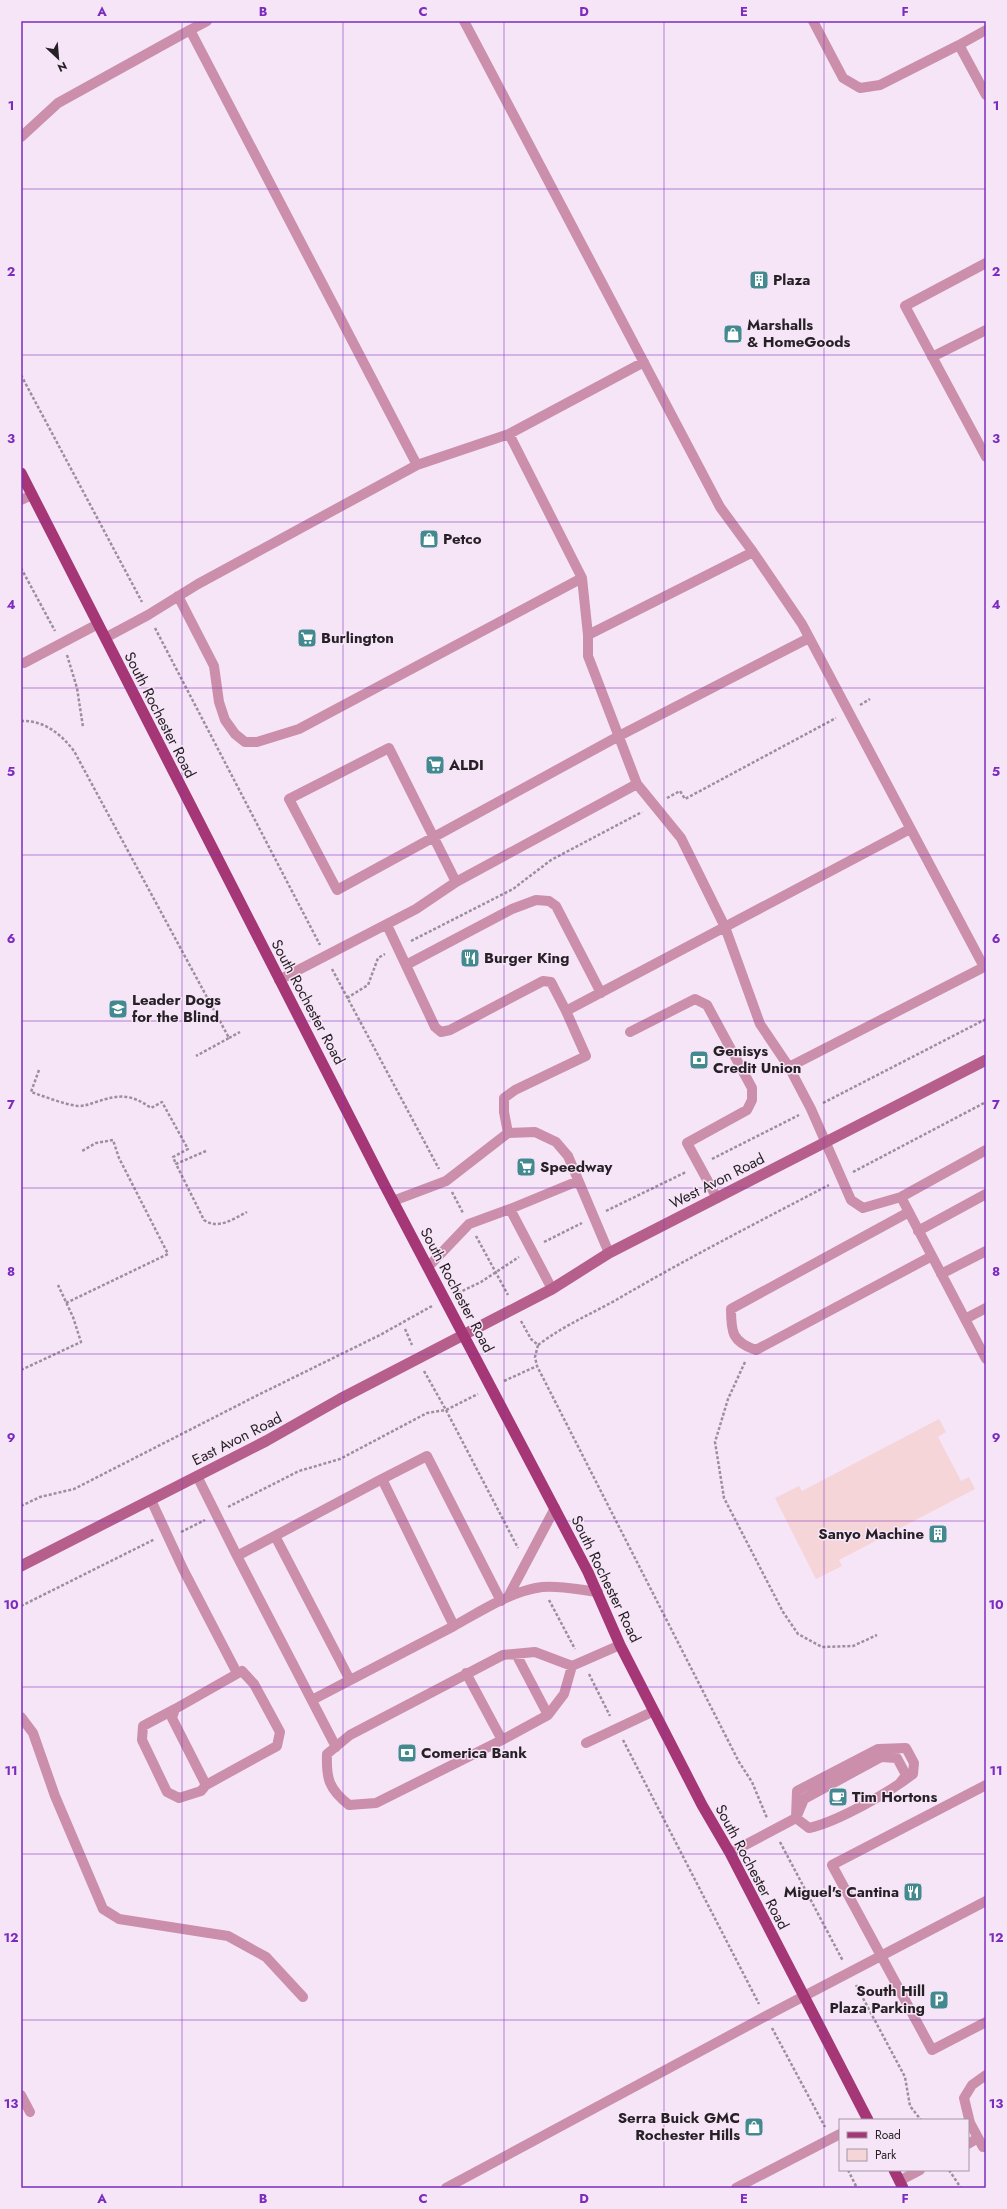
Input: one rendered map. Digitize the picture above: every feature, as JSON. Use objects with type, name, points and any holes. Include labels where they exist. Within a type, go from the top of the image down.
[{"type":"main road","name":"South Rochester Road","points":[[21,473],[279,980],[598,1592],[620,1645],[702,1805],[730,1853],[866,2119]]},
{"type":"main road","name":"West Avon Road","points":[[464,1334],[552,1289],[609,1253],[986,1060]]},
{"type":"main road","name":"East Avon Road","points":[[21,1566],[197,1476],[464,1334]]},
{"type":"main road","points":[[894,2171],[901,2185]]},
{"type":"lane","points":[[21,137],[58,103],[207,21]]},
{"type":"lane","points":[[464,21],[720,507],[753,552],[809,638],[985,967],[789,1067]]},
{"type":"lane","points":[[813,21],[843,78],[860,88],[880,85],[986,30]]},
{"type":"lane","points":[[190,30],[417,465]]},
{"type":"lane","points":[[959,45],[986,96]]},
{"type":"lane","points":[[986,263],[905,306],[986,457]]},
{"type":"lane","points":[[932,357],[986,330]]},
{"type":"lane","points":[[105,638],[178,596],[417,465],[509,434],[644,362]]},
{"type":"lane","points":[[509,434],[582,578],[588,635],[588,656],[637,784],[681,838],[725,927],[760,1024],[789,1067],[811,1108],[840,1179],[851,1200],[863,1208],[901,1197],[986,1150]]},
{"type":"lane","points":[[21,500],[32,495]]},
{"type":"lane","points":[[588,635],[753,552]]},
{"type":"lane","points":[[178,596],[214,666],[219,702],[225,720],[235,734],[245,742],[257,742],[299,728],[582,578]]},
{"type":"lane","points":[[22,661],[98,624]]},
{"type":"lane","points":[[456,882],[434,837],[389,748],[289,799],[337,890],[434,837],[619,736],[809,638]]},
{"type":"lane","points":[[279,980],[416,910],[456,882],[637,784]]},
{"type":"lane","points":[[566,1011],[910,829]]},
{"type":"lane","points":[[406,965],[512,909],[536,900],[549,901],[556,906],[601,993]]},
{"type":"lane","points":[[386,925],[435,1027],[441,1032],[450,1030],[543,981],[551,982],[586,1056],[515,1090],[504,1098],[504,1112],[508,1133]]},
{"type":"lane","points":[[630,1032],[695,999],[707,1005],[752,1088],[752,1100],[747,1110],[687,1143],[717,1198]]},
{"type":"lane","points":[[393,1201],[446,1181],[508,1133],[535,1132],[556,1142],[568,1156],[609,1253]]},
{"type":"lane","points":[[428,1267],[469,1224],[578,1181]]},
{"type":"lane","points":[[918,1231],[986,1194]]},
{"type":"lane","points":[[901,1197],[986,1359]]},
{"type":"lane","points":[[510,1209],[530,1250],[552,1289]]},
{"type":"lane","points":[[909,1212],[731,1309],[731,1329],[741,1345],[756,1350],[932,1256]]},
{"type":"lane","points":[[941,1274],[986,1251]]},
{"type":"lane","points":[[965,1319],[986,1308]]},
{"type":"lane","points":[[237,1556],[427,1456],[505,1599]]},
{"type":"lane","points":[[197,1476],[336,1747]]},
{"type":"lane","points":[[382,1479],[454,1626]]},
{"type":"lane","points":[[151,1500],[183,1569],[237,1673]]},
{"type":"lane","points":[[505,1599],[528,1564],[555,1508]]},
{"type":"lane","points":[[275,1536],[350,1680]]},
{"type":"lane","points":[[312,1700],[505,1599],[542,1587],[564,1587],[598,1592]]},
{"type":"lane","points":[[572,1666],[564,1694],[548,1714],[502,1740],[376,1803],[366,1805],[349,1805],[336,1794],[326,1776],[327,1754],[350,1735],[503,1655],[535,1652],[572,1666],[620,1645]]},
{"type":"lane","points":[[516,1654],[548,1714]]},
{"type":"lane","points":[[242,1671],[254,1684],[280,1732],[277,1746],[206,1785],[201,1790],[179,1798],[167,1792],[142,1740],[143,1726],[176,1709],[237,1673],[242,1671]]},
{"type":"lane","points":[[466,1673],[502,1740]]},
{"type":"lane","points":[[176,1709],[172,1718],[206,1785]]},
{"type":"lane","points":[[586,1742],[654,1711]]},
{"type":"lane","points":[[21,1717],[33,1733],[55,1796],[102,1909],[119,1919],[228,1936],[266,1957],[303,1997]]},
{"type":"lane","points":[[906,1748],[914,1763],[913,1774],[899,1784],[824,1825],[809,1828],[796,1818],[797,1791],[878,1749],[906,1748]]},
{"type":"lane","points":[[986,1785],[832,1865],[932,2050],[986,2022]]},
{"type":"lane","points":[[730,1853],[796,1818]]},
{"type":"lane","points":[[446,2188],[766,2016],[986,1902]]},
{"type":"lane","points":[[986,2075],[972,2085],[964,2098],[970,2123],[983,2147],[986,2147]]},
{"type":"lane","points":[[21,2095],[30,2112]]},
{"type":"lane","points":[[736,2188],[836,2136]]},
{"type":"lane","points":[[969,2143],[978,2138]]},
{"type":"lane","points":[[901,2185],[919,2171]]},
{"type":"path","points":[[21,375],[140,598]]},
{"type":"path","points":[[21,568],[55,632]]},
{"type":"path","points":[[157,633],[318,940]]},
{"type":"path","points":[[66,654],[77,688],[83,727]]},
{"type":"path","points":[[347,998],[368,985],[378,958],[513,889],[552,860],[655,805],[680,792],[685,799],[870,699]]},
{"type":"path","points":[[21,721],[37,722],[51,729],[63,737],[74,751],[230,1038]]},
{"type":"path","points":[[335,975],[440,1171]]},
{"type":"path","points":[[481,1282],[530,1250],[593,1217],[638,1197],[986,1019]]},
{"type":"path","points":[[196,1056],[240,1032]]},
{"type":"path","points":[[39,1070],[31,1092],[78,1106],[86,1106],[112,1098],[125,1096],[138,1099],[151,1108],[162,1102],[188,1149],[173,1157],[204,1220],[210,1224],[220,1225],[247,1212]]},
{"type":"path","points":[[767,1818],[752,1782],[736,1755],[537,1366],[535,1357],[538,1345],[561,1328],[601,1308],[684,1260],[986,1102]]},
{"type":"path","points":[[66,1303],[168,1254],[119,1158],[113,1140],[96,1143],[82,1151]]},
{"type":"path","points":[[176,1164],[206,1151]]},
{"type":"path","points":[[452,1191],[462,1212]]},
{"type":"path","points":[[475,1235],[502,1283]]},
{"type":"path","points":[[21,1370],[81,1342],[58,1285]]},
{"type":"path","points":[[21,1506],[40,1497],[74,1489],[258,1395],[380,1335],[399,1325],[407,1318]]},
{"type":"path","points":[[531,1339],[538,1345]]},
{"type":"path","points":[[752,1348],[728,1399],[715,1442],[724,1498],[783,1612],[798,1634],[822,1647],[853,1646],[877,1635]]},
{"type":"path","points":[[527,1370],[537,1366]]},
{"type":"path","points":[[431,1386],[446,1410],[528,1564]]},
{"type":"path","points":[[21,1606],[158,1538],[187,1531],[216,1513],[299,1471],[340,1459],[427,1413],[446,1410],[465,1401]]},
{"type":"path","points":[[542,1587],[617,1728],[766,2016],[836,2136]]},
{"type":"path","points":[[779,1840],[843,1960]]},
{"type":"path","points":[[856,1986],[905,2077],[910,2106],[920,2119]]},
{"type":"path","points":[[848,2171],[857,2188]]},
{"type":"path","points":[[950,2171],[961,2188]]},
{"type":"green space","points":[[939,1419],[946,1432],[938,1437],[961,1481],[969,1477],[975,1489],[839,1560],[842,1566],[816,1579],[775,1498],[799,1486],[802,1491]]},
{"type":"place","name":"Plaza","points":[[759,280]]},
{"type":"place","name":"Marshalls & HomeGoods","points":[[733,334]]},
{"type":"place","name":"Petco","points":[[429,539]]},
{"type":"place","name":"Burlington","points":[[307,638]]},
{"type":"place","name":"ALDI","points":[[435,765]]},
{"type":"place","name":"Burger King","points":[[470,958]]},
{"type":"place","name":"Leader Dogs for the Blind","points":[[118,1009]]},
{"type":"place","name":"Genisys Credit Union","points":[[699,1060]]},
{"type":"place","name":"Speedway","points":[[526,1167]]},
{"type":"place","name":"Sanyo Machine","points":[[938,1534]]},
{"type":"place","name":"Comerica Bank","points":[[407,1753]]},
{"type":"place","name":"Tim Hortons","points":[[838,1797]]},
{"type":"place","name":"Miguel's Cantina","points":[[913,1892]]},
{"type":"place","name":"South Hill Plaza Parking","points":[[939,2000]]},
{"type":"place","name":"Serra Buick GMC Rochester Hills","points":[[754,2127]]}]
